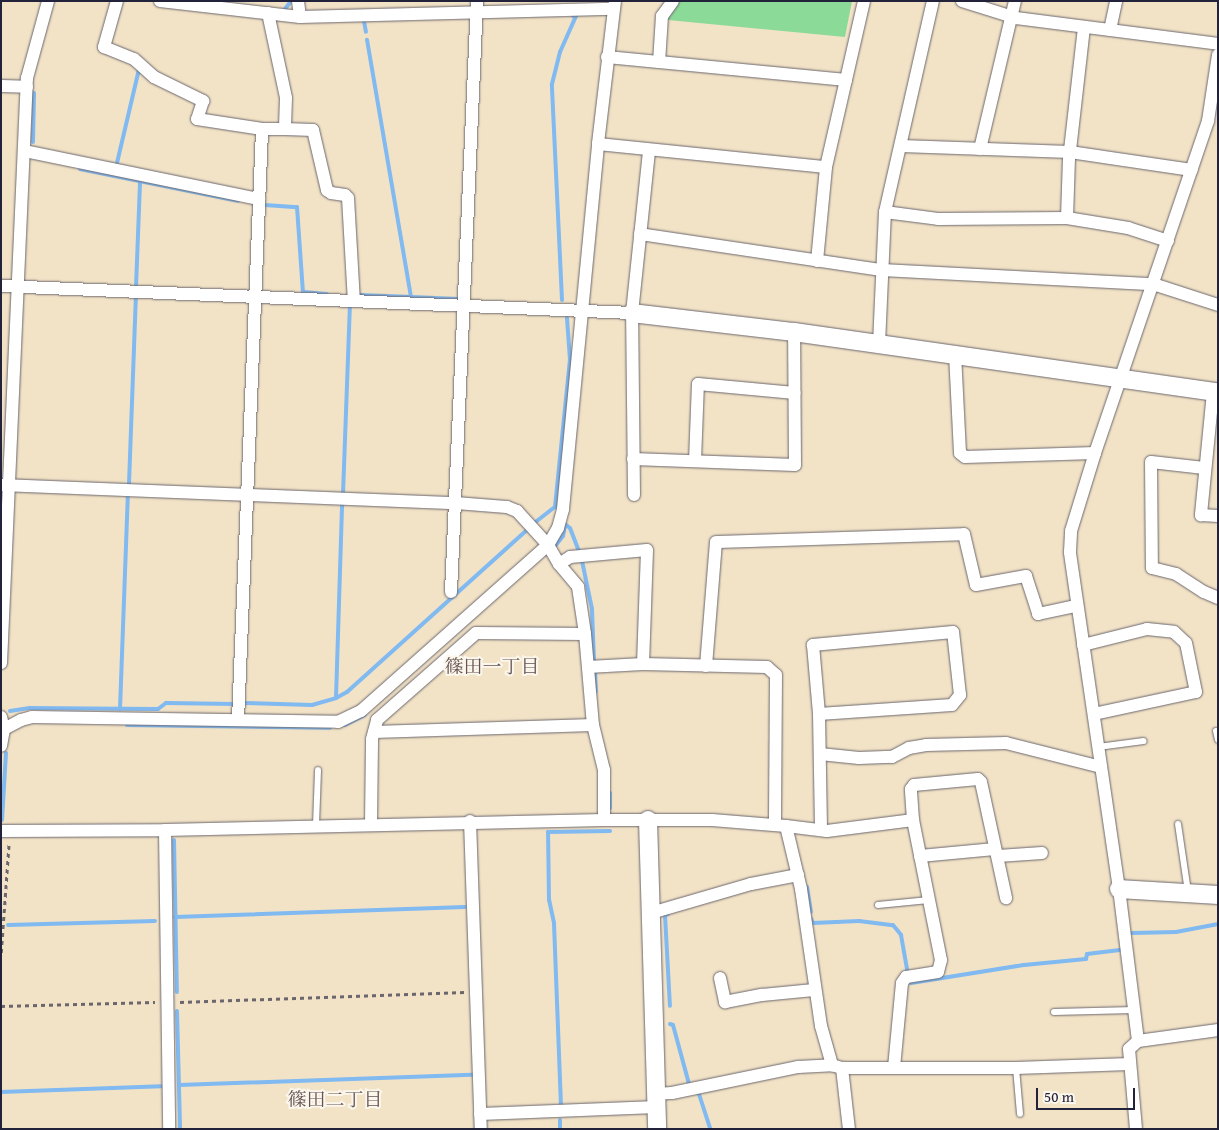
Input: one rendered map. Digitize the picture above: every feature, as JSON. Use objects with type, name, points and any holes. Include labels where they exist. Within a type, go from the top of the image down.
[{"type":"street","points":[[1,663],[5,486],[18,286],[23,159],[25,151],[26,87],[48,1]]},
{"type":"street","points":[[117,1],[104,47],[134,58],[154,77],[203,101],[197,119],[262,129],[313,130],[327,190],[330,193],[345,195],[348,198],[354,301]]},
{"type":"street","points":[[1,746],[2,723],[32,717],[323,723],[338,722],[353,716],[548,546],[558,528],[563,509],[598,144],[614,5],[476,6],[300,17],[160,1]]},
{"type":"street","points":[[298,1],[300,17]]},
{"type":"street","points":[[659,62],[662,16],[673,1]]},
{"type":"street","points":[[817,261],[826,167],[864,1]]},
{"type":"street","points":[[879,344],[885,212],[933,1]]},
{"type":"street","points":[[962,1],[1012,17],[1218,44]]},
{"type":"street","points":[[980,149],[1016,1]]},
{"type":"street","points":[[1110,30],[1116,1]]},
{"type":"street","points":[[451,592],[465,305],[476,6]]},
{"type":"street","points":[[268,13],[286,98],[285,130]]},
{"type":"street","points":[[1066,218],[1070,152],[1084,27]]},
{"type":"street","points":[[1138,1041],[1119,889],[1070,552],[1071,532],[1094,453],[1208,120],[1218,56]]},
{"type":"street","points":[[607,57],[846,80]]},
{"type":"street","points":[[1,86],[26,87]]},
{"type":"street","points":[[238,720],[262,129]]},
{"type":"street","points":[[598,144],[826,167]]},
{"type":"street","points":[[901,146],[1070,152],[1192,170]]},
{"type":"street","points":[[634,495],[632,313],[649,150]]},
{"type":"street","points":[[25,151],[259,199]]},
{"type":"street","points":[[885,212],[938,219],[1066,218],[1128,228],[1168,241]]},
{"type":"street","points":[[640,234],[882,270],[1152,284],[1218,305]]},
{"type":"street","points":[[1,286],[632,313],[794,332],[1215,392],[1204,468],[1201,515],[1218,516]]},
{"type":"street","points":[[633,459],[795,465],[794,332]]},
{"type":"street","points":[[955,354],[960,453],[965,457],[1094,453]]},
{"type":"street","points":[[695,461],[698,384],[795,393]]},
{"type":"street","points":[[1204,468],[1151,462],[1152,568],[1176,574],[1204,592],[1218,598]]},
{"type":"street","points":[[5,486],[456,503],[507,507],[517,511],[548,546],[559,564],[578,587],[585,634],[593,725],[604,770],[604,820]]},
{"type":"street","points":[[706,666],[716,542],[964,534],[976,585],[1026,576],[1038,614],[1078,606]]},
{"type":"street","points":[[559,564],[570,557],[647,550],[643,664]]},
{"type":"street","points":[[1083,645],[1147,629],[1174,632],[1186,642],[1196,692],[1094,714]]},
{"type":"street","points":[[819,714],[952,705],[960,695],[954,632],[813,645],[819,714],[821,830]]},
{"type":"street","points":[[371,824],[372,740],[378,720],[476,633],[585,634]]},
{"type":"street","points":[[588,667],[643,664],[767,667],[776,675],[781,825],[798,875],[820,1026],[837,1066],[848,1129]]},
{"type":"street","points":[[374,732],[593,725]]},
{"type":"street","points":[[820,754],[859,758],[892,757],[908,748],[926,745],[1006,743],[1102,767]]},
{"type":"street","points":[[894,1068],[902,983],[906,977],[938,972],[940,966],[913,820],[911,789],[914,785],[978,779],[982,782],[985,806],[990,816],[1006,898]]},
{"type":"street","points":[[648,820],[657,1129]]},
{"type":"street","points":[[6,830],[165,830],[470,821],[712,820],[821,830],[913,820]]},
{"type":"street","points":[[470,821],[481,1129]]},
{"type":"street","points":[[165,830],[169,1129]]},
{"type":"street","points":[[920,856],[1042,852]]},
{"type":"street","points":[[651,913],[750,884],[798,875]]},
{"type":"street","points":[[1119,889],[1218,895]]},
{"type":"street","points":[[720,978],[725,1002],[762,995],[814,990]]},
{"type":"street","points":[[1136,1129],[1128,1048],[1138,1041],[1218,1030]]},
{"type":"street","points":[[480,1114],[657,1100],[672,1093],[798,1067],[1016,1068],[1130,1064]]},
{"type":"lane","points":[[1216,731],[1218,740]]},
{"type":"lane","points":[[1098,747],[1144,740]]},
{"type":"lane","points":[[316,826],[318,770]]},
{"type":"lane","points":[[1178,824],[1189,893]]},
{"type":"lane","points":[[878,905],[929,900]]},
{"type":"lane","points":[[1054,1012],[1134,1010]]},
{"type":"lane","points":[[1016,1068],[1020,1114]]},
{"type":"path","points":[[1,953],[6,830]]},
{"type":"path","points":[[1,1006],[476,992]]},
{"type":"green space","points":[[679,1],[852,1],[845,37],[668,20],[669,14]]},
{"type":"waterway","points":[[285,9],[291,1]]},
{"type":"waterway","points":[[562,300],[552,84],[560,52],[576,16],[573,16]]},
{"type":"waterway","points":[[364,21],[366,32]]},
{"type":"waterway","points":[[360,295],[411,297],[367,40]]},
{"type":"waterway","points":[[117,163],[139,69]]},
{"type":"waterway","points":[[33,142],[34,93]]},
{"type":"waterway","points":[[80,169],[238,201]]},
{"type":"waterway","points":[[136,287],[140,182]]},
{"type":"waterway","points":[[265,205],[297,207],[303,292],[327,294]]},
{"type":"waterway","points":[[129,484],[136,297]]},
{"type":"waterway","points":[[411,297],[458,299]]},
{"type":"waterway","points":[[343,494],[350,307]]},
{"type":"waterway","points":[[533,524],[555,507],[570,360],[567,318]]},
{"type":"waterway","points":[[120,709],[128,494]]},
{"type":"waterway","points":[[244,703],[312,705],[336,698],[342,504]]},
{"type":"waterway","points":[[565,524],[570,528],[579,551]]},
{"type":"waterway","points":[[556,545],[563,536],[565,526]]},
{"type":"waterway","points":[[336,698],[347,692],[526,531]]},
{"type":"waterway","points":[[582,561],[592,609],[594,660]]},
{"type":"waterway","points":[[595,669],[596,692]]},
{"type":"waterway","points":[[10,711],[30,708],[158,709],[166,703],[235,704]]},
{"type":"waterway","points":[[345,725],[365,715]]},
{"type":"waterway","points":[[127,725],[330,728]]},
{"type":"waterway","points":[[2,820],[6,753]]},
{"type":"waterway","points":[[610,793],[610,808]]},
{"type":"waterway","points":[[561,1106],[554,923],[549,900],[548,832],[610,831]]},
{"type":"waterway","points":[[174,840],[177,992]]},
{"type":"waterway","points":[[807,887],[811,912]]},
{"type":"waterway","points":[[175,917],[465,907]]},
{"type":"waterway","points":[[668,914],[665,915],[670,1006]]},
{"type":"waterway","points":[[811,919],[813,923],[859,921],[893,925],[901,935],[907,970]]},
{"type":"waterway","points":[[8,925],[155,921]]},
{"type":"waterway","points":[[1132,933],[1176,932],[1218,924]]},
{"type":"waterway","points":[[911,983],[1024,965],[1086,959],[1087,954],[1120,950]]},
{"type":"waterway","points":[[177,1011],[180,1129]]},
{"type":"waterway","points":[[670,1024],[673,1025],[689,1084]]},
{"type":"waterway","points":[[179,1085],[472,1075]]},
{"type":"waterway","points":[[1,1092],[161,1086]]},
{"type":"waterway","points":[[698,1091],[710,1129]]},
{"type":"waterway","points":[[560,1120],[560,1129]]},
{"type":"district","name":"篠田一丁目","points":[[492,667]]},
{"type":"district","name":"篠田二丁目","points":[[335,1100]]}]
